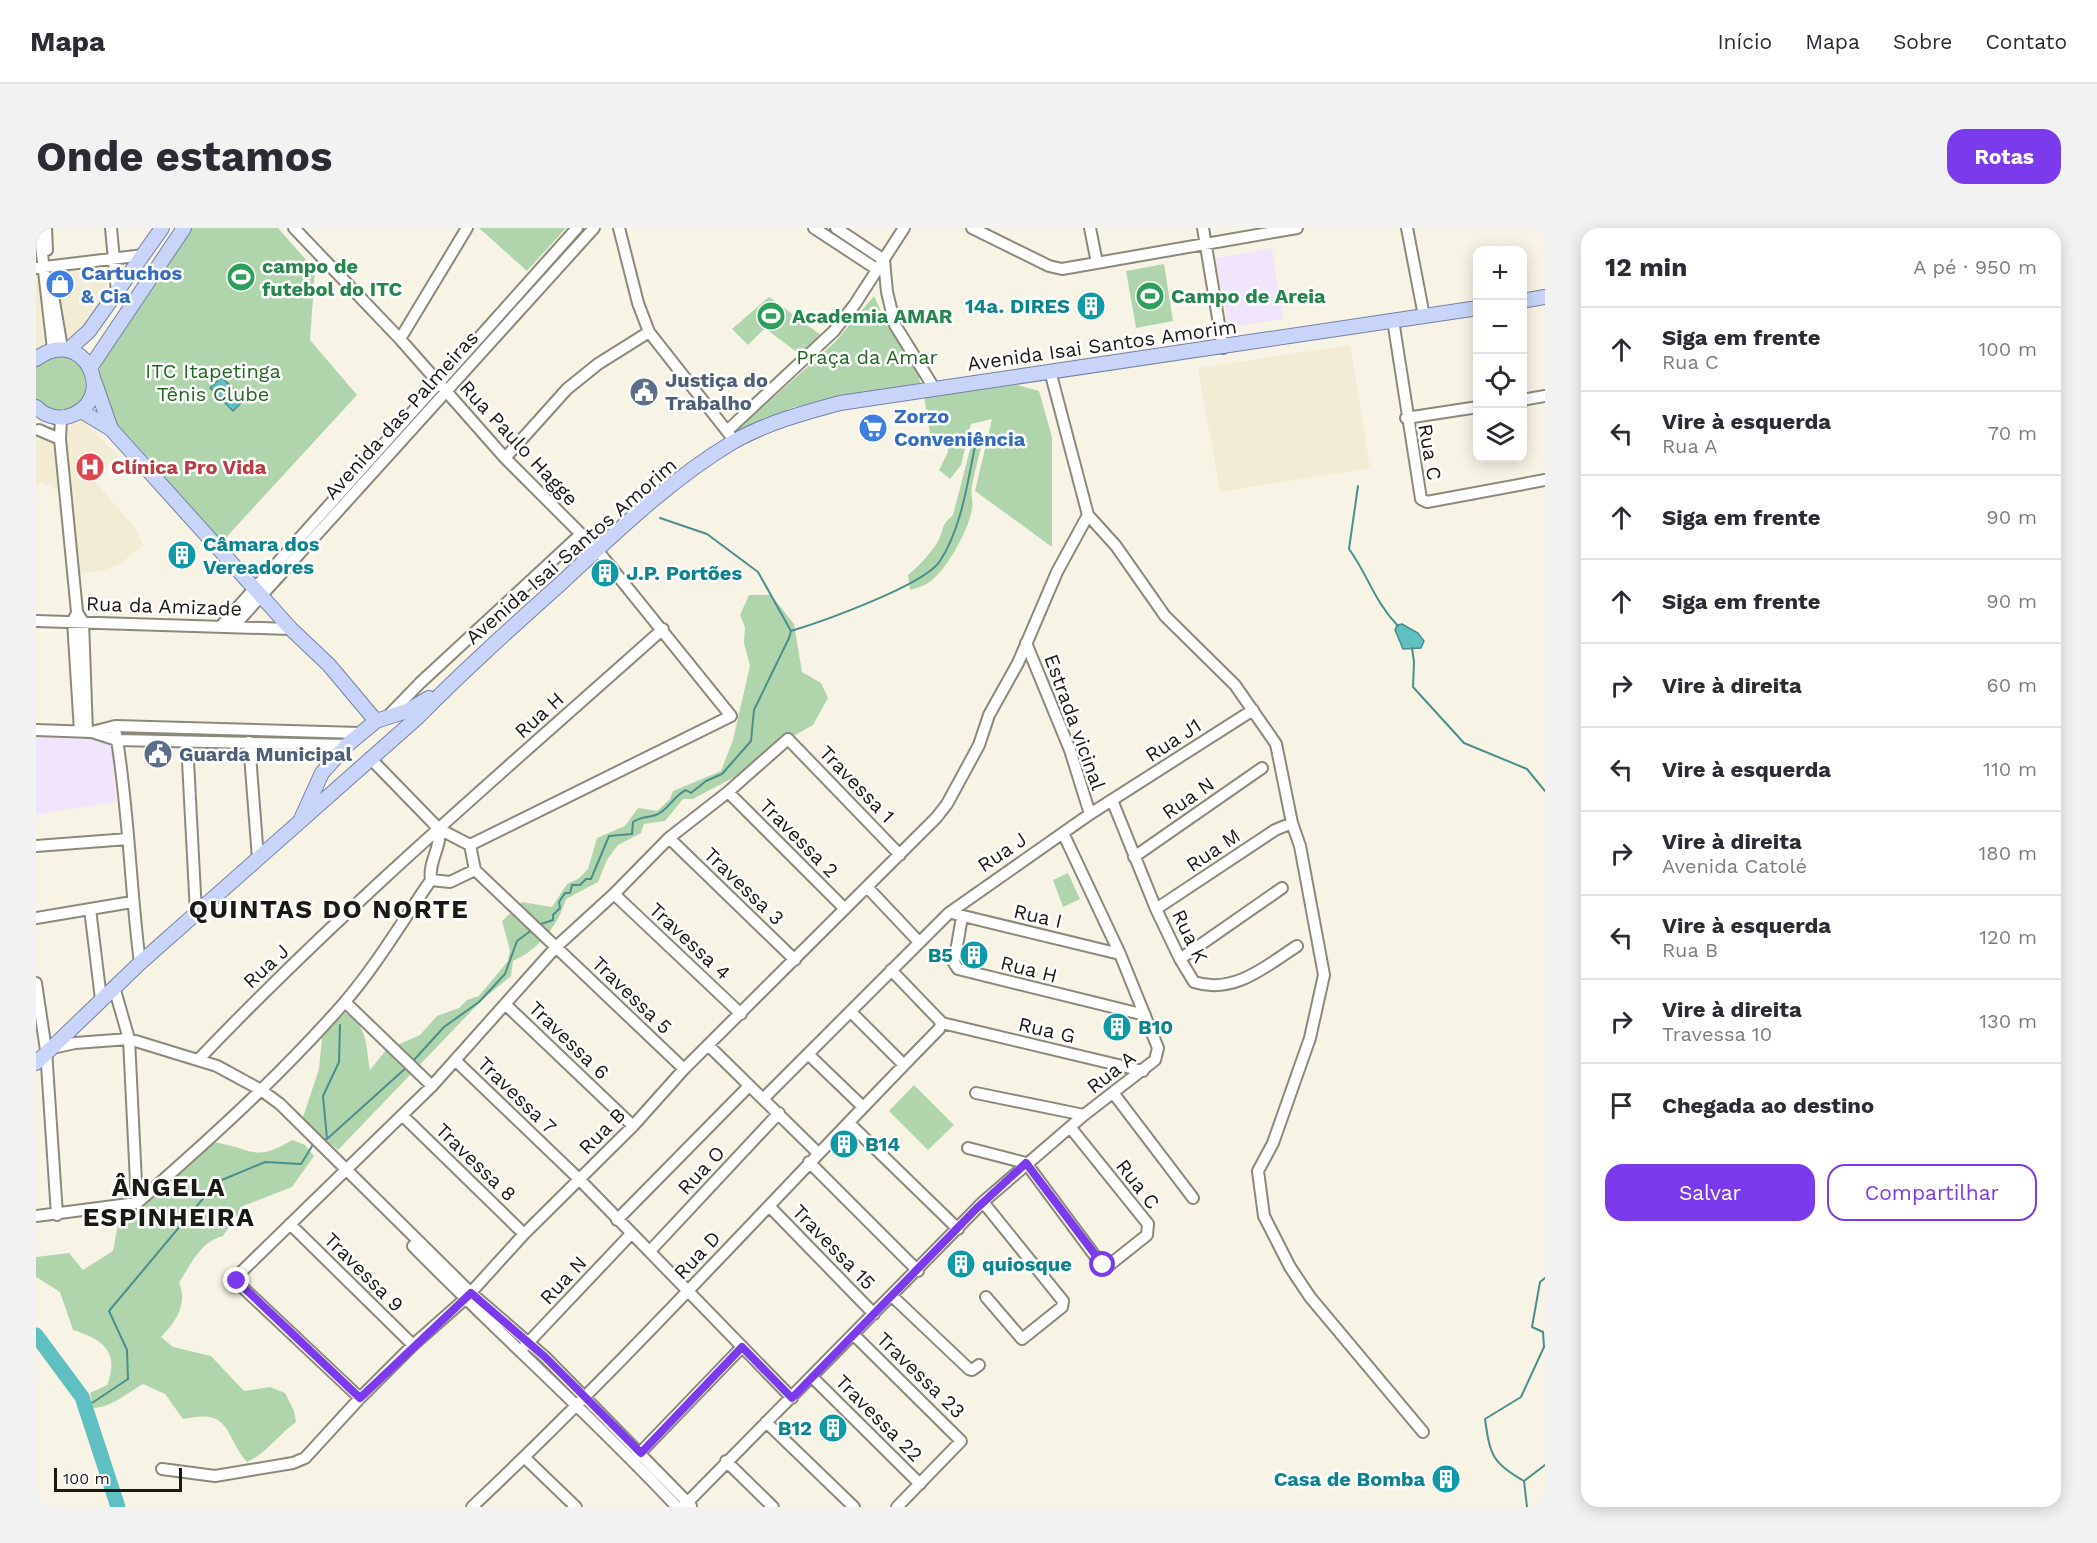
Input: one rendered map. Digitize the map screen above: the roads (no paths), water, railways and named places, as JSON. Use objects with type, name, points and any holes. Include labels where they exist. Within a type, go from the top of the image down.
[{"type":"main road","points":[[50,352],[89,331],[162,228]]},
{"type":"main road","points":[[36,407],[56,417],[81,411],[91,397],[92,373],[184,228]]},
{"type":"main road","points":[[1527,300],[1545,297]]},
{"type":"main road","name":"Avenida Isai Santos Amorim","points":[[36,1063],[46,1050],[140,963],[397,736],[448,686],[597,550],[731,436],[840,403],[1050,371],[1223,348],[1473,309]]},
{"type":"main road","points":[[50,352],[78,354],[92,373],[111,429]]},
{"type":"main road","points":[[81,411],[111,429],[291,629],[383,718],[397,736]]},
{"type":"main road","points":[[302,818],[322,773],[360,733],[383,718],[407,711],[448,686]]},
{"type":"street","points":[[39,228],[50,352]]},
{"type":"street","points":[[42,267],[46,228]]},
{"type":"street","points":[[111,228],[117,292]]},
{"type":"street","name":"Rua Paulo Hagge","points":[[294,228],[400,339],[505,458],[597,550]]},
{"type":"street","points":[[400,339],[467,228]]},
{"type":"street","name":"Avenida das Palmeiras","points":[[234,626],[258,590],[438,382],[577,228]]},
{"type":"street","name":"Avenida das Palmeiras","points":[[221,626],[447,391],[594,228]]},
{"type":"street","points":[[619,228],[638,303],[649,332],[731,436],[834,331],[882,266],[904,228]]},
{"type":"street","points":[[814,228],[882,266]]},
{"type":"street","points":[[836,228],[882,266],[895,325],[934,388]]},
{"type":"street","points":[[972,228],[1049,267],[1062,269],[1297,228]]},
{"type":"street","points":[[1090,228],[1097,263]]},
{"type":"street","points":[[1203,228],[1223,348]]},
{"type":"street","points":[[1407,228],[1424,316]]},
{"type":"street","points":[[42,267],[144,255]]},
{"type":"street","name":"Rua C","points":[[1392,321],[1406,418],[1420,496],[1424,501],[1545,480]]},
{"type":"street","points":[[505,458],[567,389],[598,364],[649,332]]},
{"type":"street","points":[[1050,371],[1088,515],[1116,546],[1166,616],[1224,673],[1272,737],[1279,753],[1292,823],[1300,846],[1323,982],[1310,1038],[1273,1143],[1258,1172],[1264,1216],[1290,1267],[1310,1297],[1423,1432]]},
{"type":"street","points":[[1527,399],[1545,396]]},
{"type":"street","points":[[1406,418],[1473,408]]},
{"type":"street","points":[[37,431],[56,417],[78,618],[86,732]]},
{"type":"street","points":[[37,431],[60,439]]},
{"type":"street","name":"Rua B","points":[[162,1469],[215,1476],[300,1461],[412,1345],[468,1296],[524,1234],[633,1126],[684,1070],[900,855],[947,804],[979,745],[989,715],[1026,643],[1056,572],[1088,515]]},
{"type":"street","points":[[383,718],[580,535]]},
{"type":"street","points":[[470,845],[731,716],[597,550]]},
{"type":"street","name":"Rua da Amizade","points":[[36,621],[78,618],[291,629]]},
{"type":"street","name":"Rua H","points":[[439,829],[663,629]]},
{"type":"street","name":"Estrada vicinal","points":[[1026,643],[1070,750],[1090,814]]},
{"type":"street","name":"Rua J1","points":[[1112,800],[1253,710]]},
{"type":"street","points":[[86,732],[114,726],[360,733]]},
{"type":"street","points":[[114,726],[140,963]]},
{"type":"street","points":[[36,730],[86,732],[117,740],[347,745]]},
{"type":"street","name":"Travessa 1","points":[[728,792],[788,739],[900,855]]},
{"type":"street","points":[[187,742],[196,913]]},
{"type":"street","points":[[249,742],[258,858]]},
{"type":"street","points":[[370,758],[439,829],[470,845]]},
{"type":"street","name":"Rua N","points":[[1134,857],[1262,768]]},
{"type":"street","points":[[360,1398],[240,1285],[236,1278],[290,1224],[348,1173],[456,1061],[556,947],[614,894],[669,838],[728,792]]},
{"type":"street","name":"Travessa 2","points":[[728,792],[845,909]]},
{"type":"street","name":"Rua J","points":[[918,941],[949,912],[1112,800]]},
{"type":"street","name":"Rua K","points":[[1112,800],[1156,909],[1194,982],[1236,982],[1253,976],[1297,946]]},
{"type":"street","name":"Rua M","points":[[1156,909],[1275,830],[1292,823]]},
{"type":"street","points":[[36,1216],[136,1203],[204,1144],[261,1090],[345,1002],[431,880],[431,862],[441,838],[439,829]]},
{"type":"street","name":"Rua J","points":[[199,1059],[249,1006],[439,829]]},
{"type":"street","name":"Rua A","points":[[688,1505],[726,1461],[792,1398],[983,1202],[1084,1115],[1155,1060],[1158,1048],[1120,954],[1063,833]]},
{"type":"street","name":"Travessa 3","points":[[669,838],[795,960]]},
{"type":"street","points":[[36,846],[128,839]]},
{"type":"street","points":[[431,880],[450,882],[475,870],[470,845]]},
{"type":"street","name":"Travessa 5","points":[[475,870],[684,1070]]},
{"type":"street","points":[[763,1099],[851,1012],[918,941],[867,887]]},
{"type":"street","points":[[1180,959],[1282,888]]},
{"type":"street","name":"Travessa 4","points":[[614,894],[741,1014]]},
{"type":"street","points":[[36,918],[132,902]]},
{"type":"street","points":[[90,909],[101,999]]},
{"type":"street","name":"Rua I","points":[[949,912],[1120,954]]},
{"type":"street","name":"Rua H","points":[[962,917],[954,963],[958,969],[1144,1015]]},
{"type":"street","points":[[891,970],[942,1023]]},
{"type":"street","points":[[36,983],[46,1050],[57,1215]]},
{"type":"street","points":[[114,987],[129,1040],[136,1203]]},
{"type":"street","points":[[345,1002],[432,1086]]},
{"type":"street","name":"Travessa 6","points":[[505,1004],[633,1126]]},
{"type":"street","points":[[851,1012],[904,1065]]},
{"type":"street","name":"Rua D","points":[[472,1507],[525,1458],[688,1292],[942,1023]]},
{"type":"street","name":"Rua G","points":[[942,1023],[1143,1071]]},
{"type":"street","points":[[46,1050],[75,1043],[129,1040],[199,1059],[261,1090],[280,1104],[348,1173],[359,1190],[468,1296],[525,1346],[688,1505]]},
{"type":"street","points":[[709,1046],[818,1153]]},
{"type":"street","points":[[808,1054],[863,1107]]},
{"type":"street","name":"Travessa 7","points":[[456,1061],[579,1179],[792,1398]]},
{"type":"street","points":[[617,1220],[749,1086]]},
{"type":"street","points":[[976,1093],[1084,1115]]},
{"type":"street","points":[[1114,1094],[1193,1198]]},
{"type":"street","name":"Rua O","points":[[650,1251],[779,1113]]},
{"type":"street","name":"Travessa 8","points":[[403,1116],[524,1234]]},
{"type":"street","points":[[849,1123],[958,1229]]},
{"type":"street","name":"Rua C","points":[[1026,1163],[1103,1265],[1108,1266],[1146,1235],[1148,1224],[1070,1127]]},
{"type":"street","points":[[968,1148],[1026,1163]]},
{"type":"street","points":[[809,1162],[918,1270]]},
{"type":"street","points":[[983,1202],[1063,1301],[1062,1307],[1022,1339],[986,1297]]},
{"type":"street","name":"Travessa 15","points":[[768,1206],[874,1314]]},
{"type":"street","name":"Travessa 9","points":[[290,1224],[412,1345]]},
{"type":"street","name":"Rua N","points":[[525,1346],[631,1234]]},
{"type":"street","points":[[892,1296],[969,1369],[972,1370],[979,1365]]},
{"type":"street","name":"Travessa 23","points":[[854,1335],[961,1440],[920,1484]]},
{"type":"street","points":[[637,1456],[742,1347]]},
{"type":"street","name":"Travessa 22","points":[[812,1377],[920,1484]]},
{"type":"street","points":[[766,1422],[854,1507]]},
{"type":"street","points":[[637,1456],[677,1507]]},
{"type":"street","points":[[525,1458],[576,1507]]},
{"type":"street","points":[[726,1461],[773,1507]]},
{"type":"street","points":[[897,1507],[920,1484]]},
{"type":"water","points":[[222,377],[244,400],[233,411],[210,388]]},
{"type":"water","points":[[1402,624],[1418,633],[1424,641],[1421,648],[1403,649],[1395,630],[1397,625]]},
{"type":"waterway","points":[[791,631],[871,602],[931,571],[940,561],[954,532],[977,437]]},
{"type":"waterway","points":[[1358,486],[1349,549],[1377,598],[1398,626]]},
{"type":"waterway","points":[[538,925],[553,920],[553,915],[560,908],[559,902],[565,893],[570,893],[572,885],[580,885],[586,879],[591,879],[609,836],[632,834],[633,822],[660,813],[682,792],[686,790],[691,793],[706,781],[722,774],[751,741],[754,710],[789,638],[791,631],[758,572],[707,534],[660,518]]},
{"type":"waterway","points":[[1412,648],[1413,687],[1464,743],[1527,769],[1545,791]]},
{"type":"waterway","points":[[413,1061],[444,1027],[479,1002],[505,974],[517,941],[533,929]]},
{"type":"waterway","points":[[322,1140],[327,1139],[323,1096],[339,1062],[340,1025]]},
{"type":"waterway","points":[[327,1139],[407,1067]]},
{"type":"waterway","points":[[82,1397],[92,1403],[128,1379],[127,1350],[109,1311],[217,1182],[265,1162],[301,1164],[314,1143]]},
{"type":"waterway","points":[[1527,1507],[1524,1481],[1505,1469],[1494,1457],[1485,1419],[1521,1397],[1544,1347],[1543,1332],[1532,1327],[1540,1282],[1545,1278]]},
{"type":"waterway","points":[[36,1335],[82,1397],[118,1507]]},
{"type":"waterway","points":[[1524,1481],[1545,1465]]},
{"type":"place","name":"campo de futebol do ITC","points":[[241,277]]},
{"type":"place","name":"Cartuchos & Cia","points":[[60,284]]},
{"type":"place","name":"Campo de Areia","points":[[1150,296]]},
{"type":"place","name":"14a. DIRES","points":[[1091,306]]},
{"type":"place","name":"Academia AMAR","points":[[771,316]]},
{"type":"place","name":"Justiça do Trabalho","points":[[644,392]]},
{"type":"place","name":"Zorzo Conveniência","points":[[873,428]]},
{"type":"place","name":"Clínica Pro Vida","points":[[90,467]]},
{"type":"place","name":"Câmara dos Vereadores","points":[[182,555]]},
{"type":"place","name":"J.P. Portões","points":[[605,573]]},
{"type":"place","name":"Guarda Municipal","points":[[158,754]]},
{"type":"place","name":"B5","points":[[974,955]]},
{"type":"place","name":"B10","points":[[1117,1027]]},
{"type":"place","name":"B14","points":[[844,1144]]},
{"type":"place","name":"quiosque","points":[[961,1264]]},
{"type":"place","name":"B12","points":[[833,1428]]},
{"type":"place","name":"Casa de Bomba","points":[[1446,1479]]},
{"type":"district","name":"QUINTAS DO NORTE","points":[[329,909]]},
{"type":"district","name":"ÂNGELA ESPINHEIRA","points":[[169,1202]]},
{"type":"park label","name":"Praça da Amar","points":[[867,357]]},
{"type":"park label","name":"ITC Itapetinga Tênis Clube","points":[[213,382]]}]
